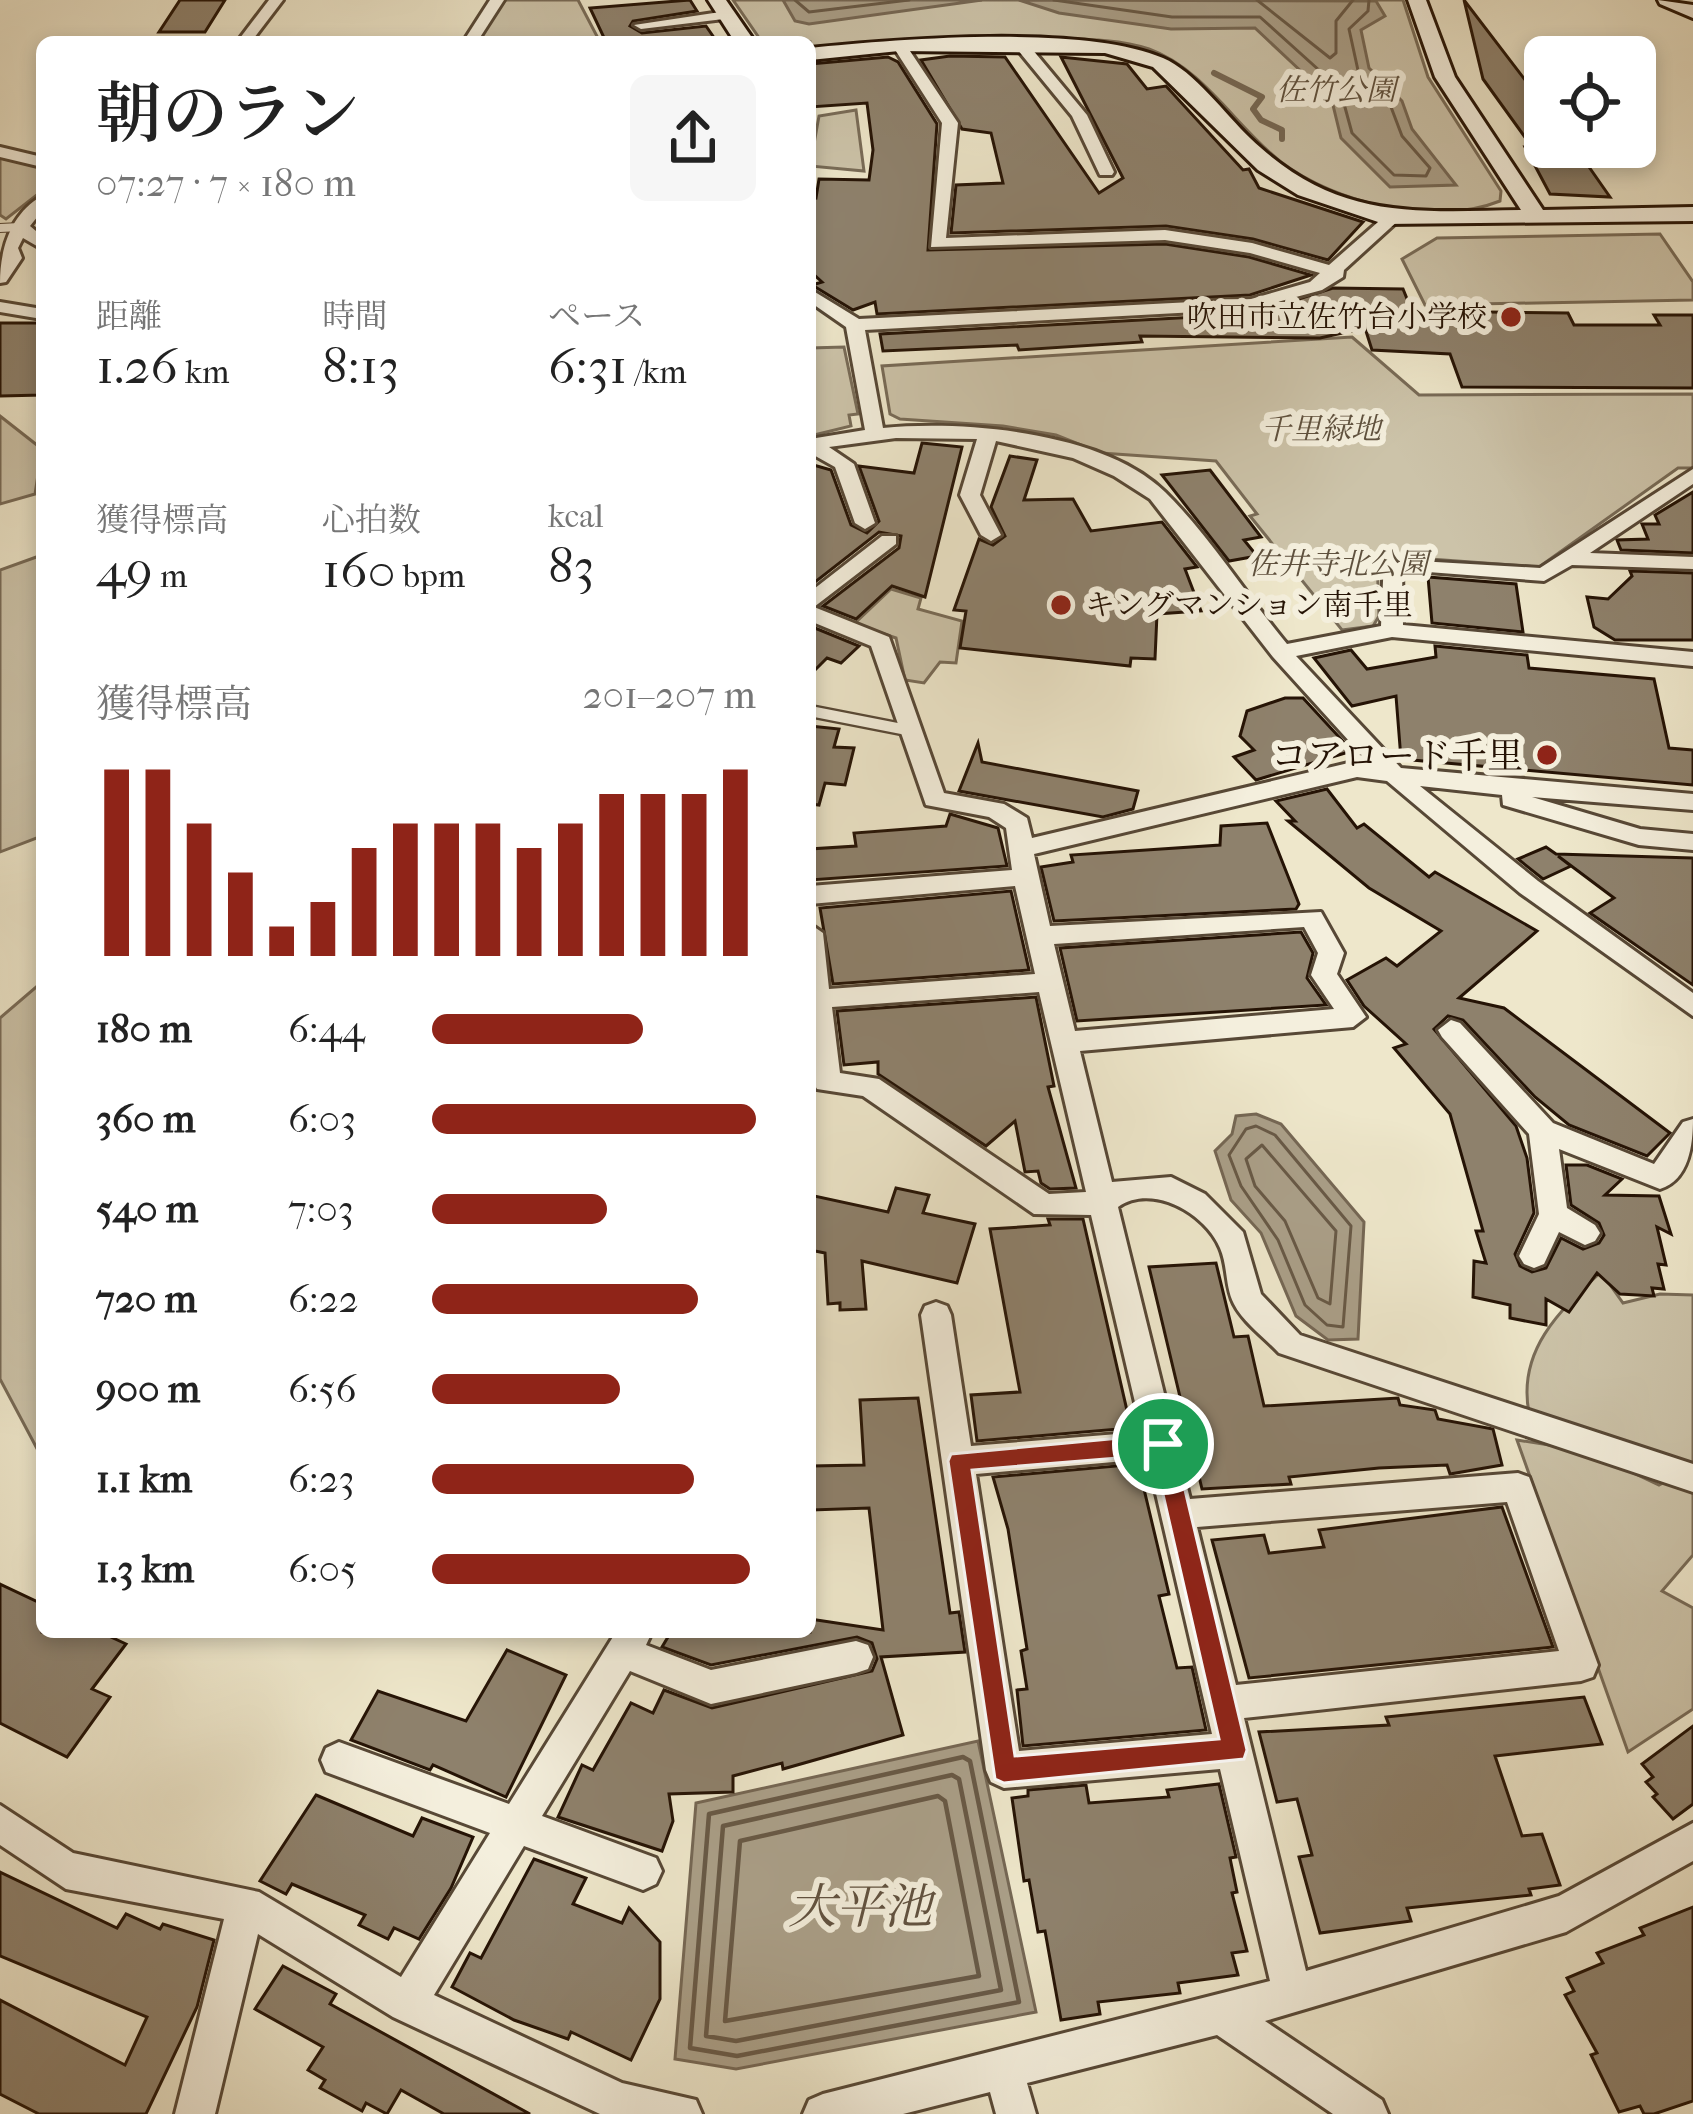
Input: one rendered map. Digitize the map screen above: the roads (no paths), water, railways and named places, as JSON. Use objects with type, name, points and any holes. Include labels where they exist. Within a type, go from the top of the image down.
[{"type":"street","points":[[249,36],[276,0]]},
{"type":"street","points":[[474,36],[497,0]]},
{"type":"street","points":[[1417,0],[1445,77],[1535,215]]},
{"type":"street","points":[[1666,0],[1693,12]]},
{"type":"street","points":[[640,25],[722,8],[742,36]]},
{"type":"street","points":[[816,53],[899,45],[1140,54],[1160,64],[1266,165],[1306,190],[1392,219],[1693,214]]},
{"type":"street","points":[[899,45],[950,123],[937,243],[1166,235],[1252,248],[1337,273]]},
{"type":"street","points":[[1022,46],[1079,115],[1106,172]]},
{"type":"street","points":[[0,152],[36,161]]},
{"type":"street","points":[[0,278],[13,258],[10,227],[36,206]]},
{"type":"street","points":[[816,298],[855,325],[1252,304],[1291,296],[1337,273],[1392,219]]},
{"type":"street","points":[[2,310],[36,313]]},
{"type":"street","points":[[855,325],[874,430]]},
{"type":"street","points":[[816,444],[874,430],[988,434],[1066,452],[1135,477],[1157,494],[1281,652],[1395,776],[1539,896],[1693,1006]]},
{"type":"street","points":[[988,434],[970,495],[991,536]]},
{"type":"street","points":[[816,448],[844,464],[869,513]]},
{"type":"street","points":[[1392,630],[1391,563],[1544,575],[1693,475]]},
{"type":"street","points":[[816,597],[889,540]]},
{"type":"street","points":[[1572,559],[1693,562]]},
{"type":"street","points":[[816,615],[881,642],[934,799],[996,810],[1018,824],[1102,1203],[1181,1514],[1292,1993]]},
{"type":"street","points":[[1281,652],[1392,630],[1693,659]]},
{"type":"street","points":[[816,894],[1025,862],[1357,769],[1461,784],[1693,802]]},
{"type":"street","points":[[1461,784],[1639,837],[1693,842]]},
{"type":"street","points":[[1634,796],[1614,806],[1615,820],[1639,837]]},
{"type":"street","points":[[1040,936],[1312,918],[1330,952],[1324,975],[1353,1017],[1066,1042]]},
{"type":"street","points":[[816,982],[827,1082],[869,1086],[1044,1206],[1102,1203],[1123,1190],[1171,1188],[1195,1202],[1233,1240],[1247,1300],[1290,1344],[1693,1478]]},
{"type":"street","points":[[818,999],[1051,982]]},
{"type":"street","points":[[1451,1030],[1476,1077],[1543,1131],[1660,1178],[1693,1130]]},
{"type":"street","points":[[1534,1256],[1553,1214],[1543,1131]]},
{"type":"street","points":[[1553,1214],[1586,1233]]},
{"type":"street","points":[[936,1315],[1004,1770],[1234,1750]]},
{"type":"street","points":[[959,1461],[1163,1444]]},
{"type":"street","points":[[1181,1514],[1519,1487],[1581,1665],[1225,1703]]},
{"type":"street","points":[[407,2003],[630,1642],[711,1687],[856,1657]]},
{"type":"street","points":[[339,1760],[643,1871]]},
{"type":"street","points":[[0,1823],[66,1870],[246,1905],[407,2003],[619,2102],[682,2114]]},
{"type":"street","points":[[823,2114],[1221,2014],[1566,1913],[1693,1841]]},
{"type":"street","points":[[195,2114],[246,1905]]},
{"type":"street","points":[[1221,2014],[1368,2114]]},
{"type":"street","points":[[1003,2067],[1016,2114]]},
{"type":"lane","points":[[816,712],[907,730]]},
{"type":"water","points":[[783,0],[982,0],[809,24],[795,21]]},
{"type":"water","points":[[1019,0],[1376,1],[1385,16],[1361,30],[1369,68],[1402,101],[1412,129],[1456,185],[1390,187],[1341,138],[1331,97],[1300,77],[1304,74],[1255,28],[1171,29],[1059,13]]},
{"type":"water","points":[[1256,1114],[1281,1124],[1364,1222],[1358,1339],[1328,1340],[1296,1316],[1261,1233],[1231,1200],[1215,1151],[1232,1134],[1236,1116]]},
{"type":"water","name":"大平池","points":[[978,1741],[1036,2012],[736,2069],[675,2059],[696,1803]]},
{"type":"waterway","points":[[1214,73],[1262,97],[1253,109],[1261,120],[1282,130],[1282,139]]},
{"type":"place","name":"吹田市立佐竹台小学校","points":[[1511,317]]},
{"type":"place","name":"キングマンション南千里","points":[[1061,605]]},
{"type":"place","name":"コアロード千里","points":[[1547,755]]},
{"type":"park label","name":"佐竹公園","points":[[1336,90]]},
{"type":"park label","name":"千里緑地","points":[[1321,429]]},
{"type":"park label","name":"佐井寺北公園","points":[[1338,564]]}]
